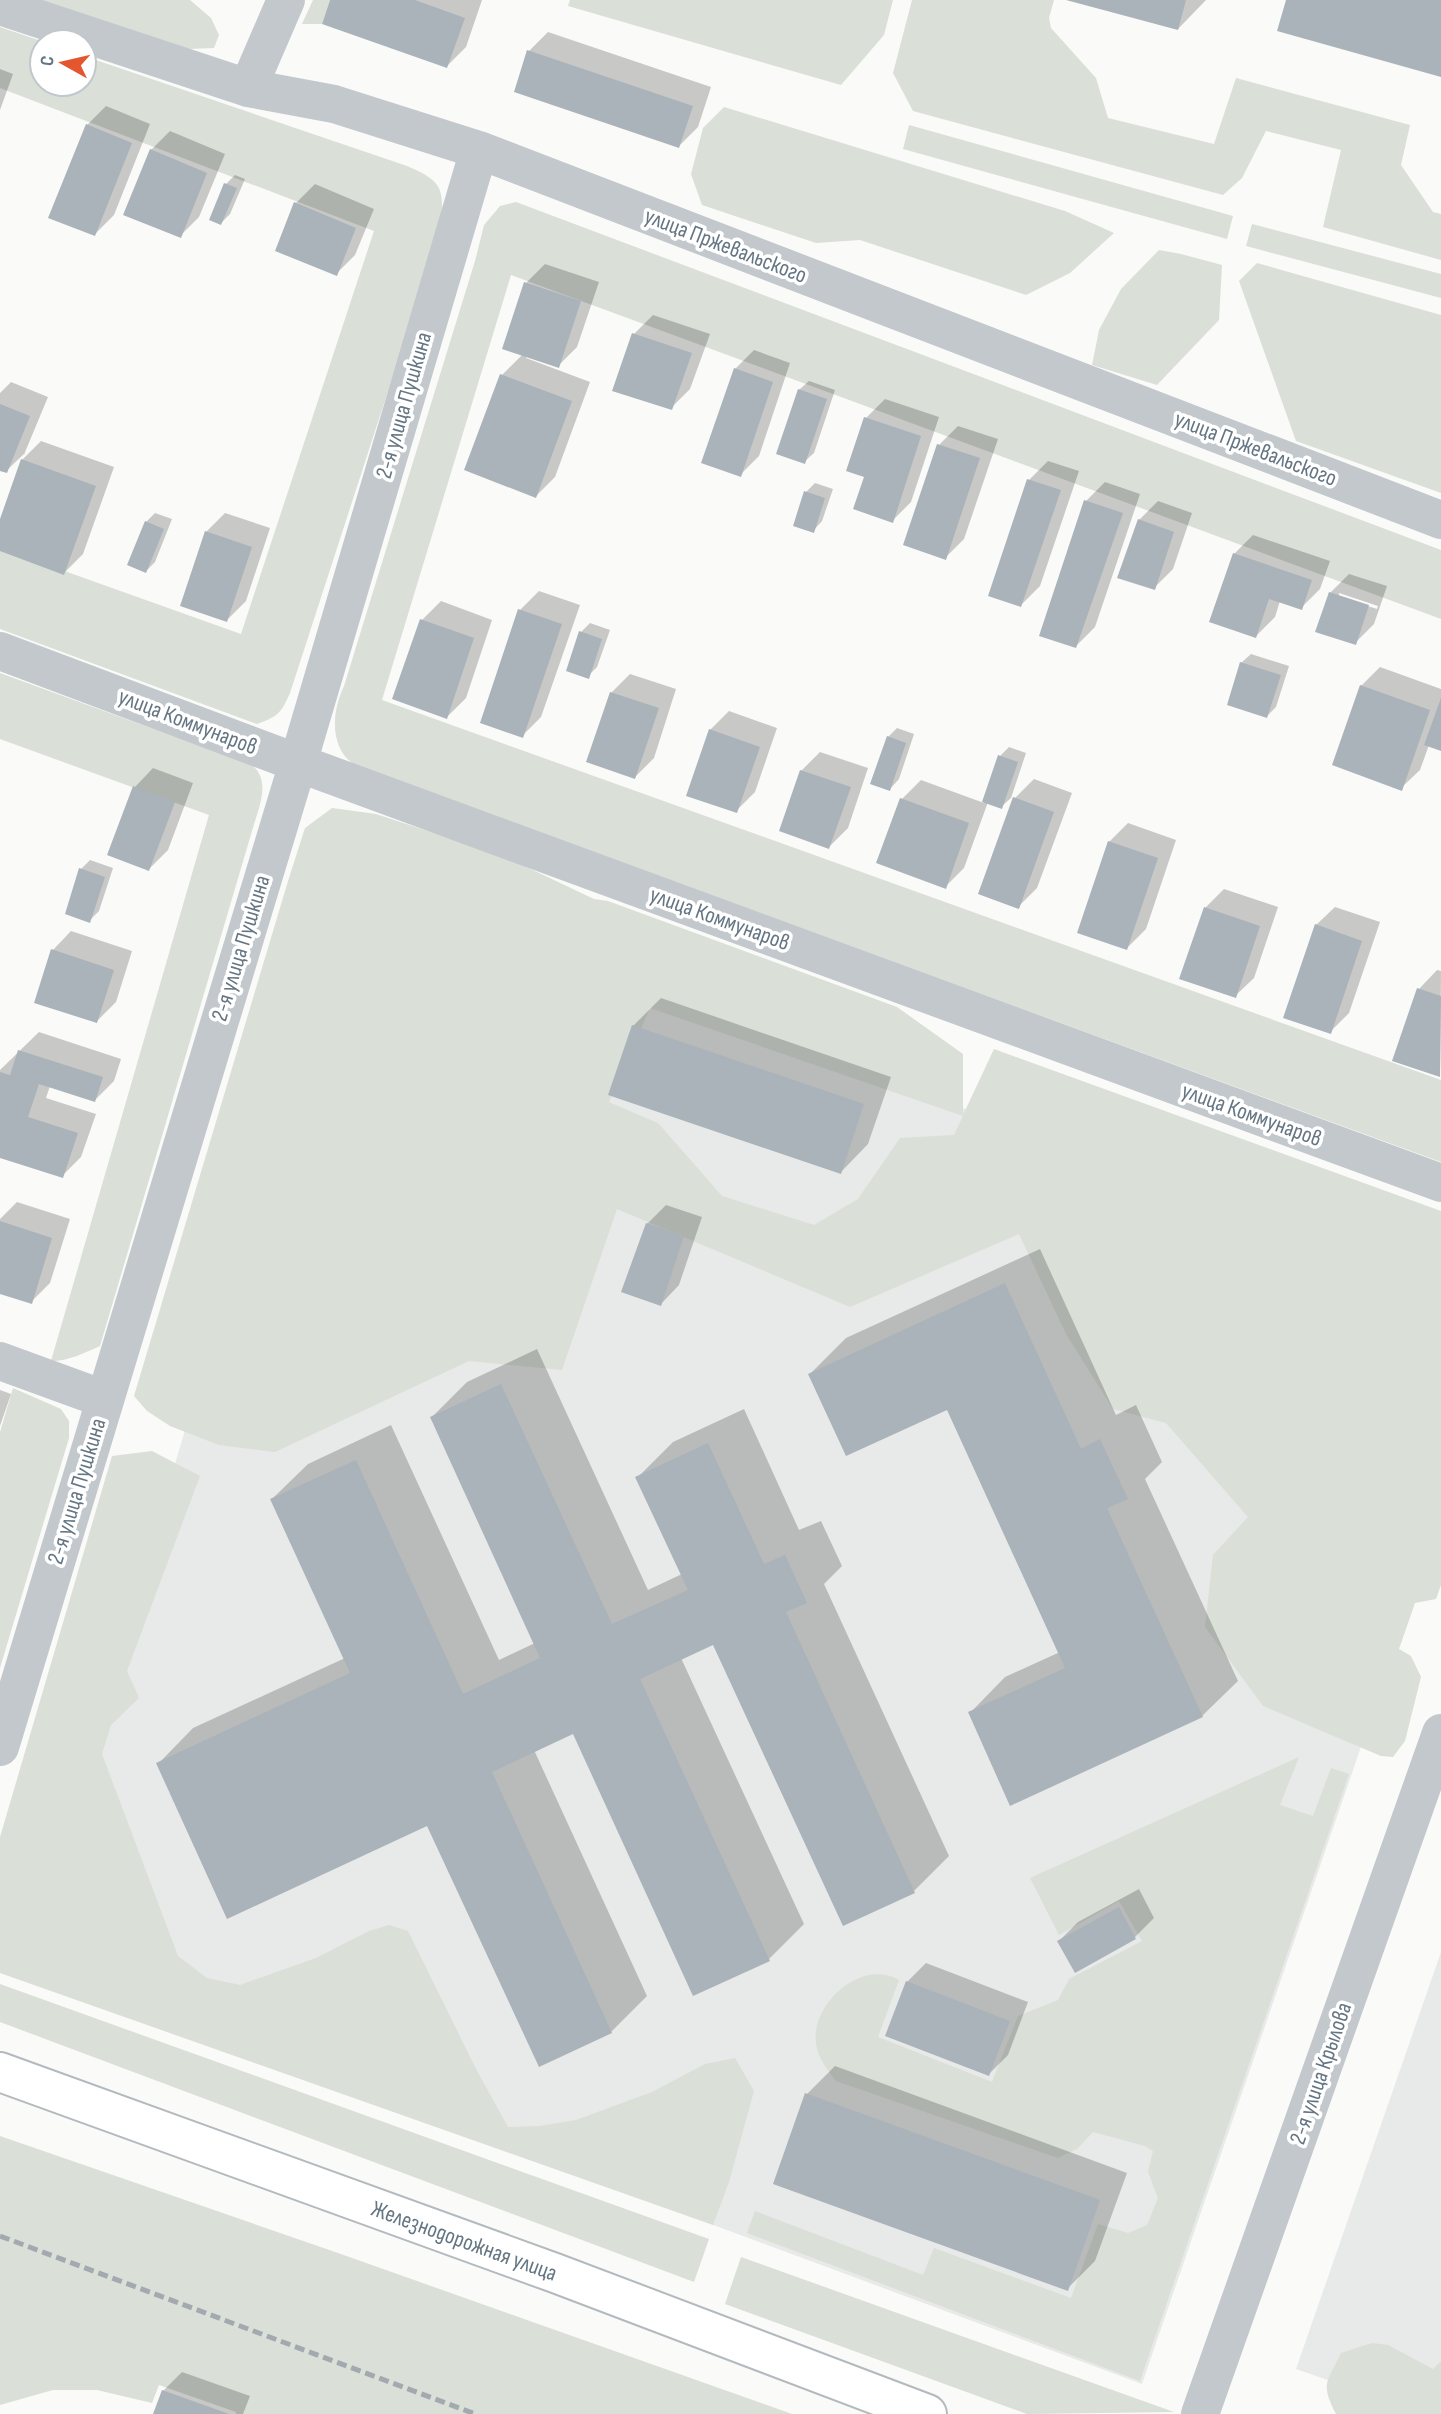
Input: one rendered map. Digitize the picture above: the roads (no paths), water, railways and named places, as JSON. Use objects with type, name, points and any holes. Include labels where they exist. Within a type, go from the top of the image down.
[{"type":"main road","name":"Железнодорожная улица","points":[[0,2071],[542,2269],[927,2414]]},
{"type":"street","points":[[248,88],[286,0]]},
{"type":"street","name":"улица Пржевальского","points":[[0,6],[248,88],[334,104],[479,150],[1441,520]]},
{"type":"street","name":"2-я улица Пушкина","points":[[0,1747],[298,763],[479,150]]},
{"type":"street","name":"улица Коммунаров","points":[[0,651],[1441,1183]]},
{"type":"street","points":[[0,1361],[104,1399]]},
{"type":"street","name":"2-я улица Крылова","points":[[1200,2414],[1441,1733]]},
{"type":"railway","points":[[0,2236],[475,2414]]}]
